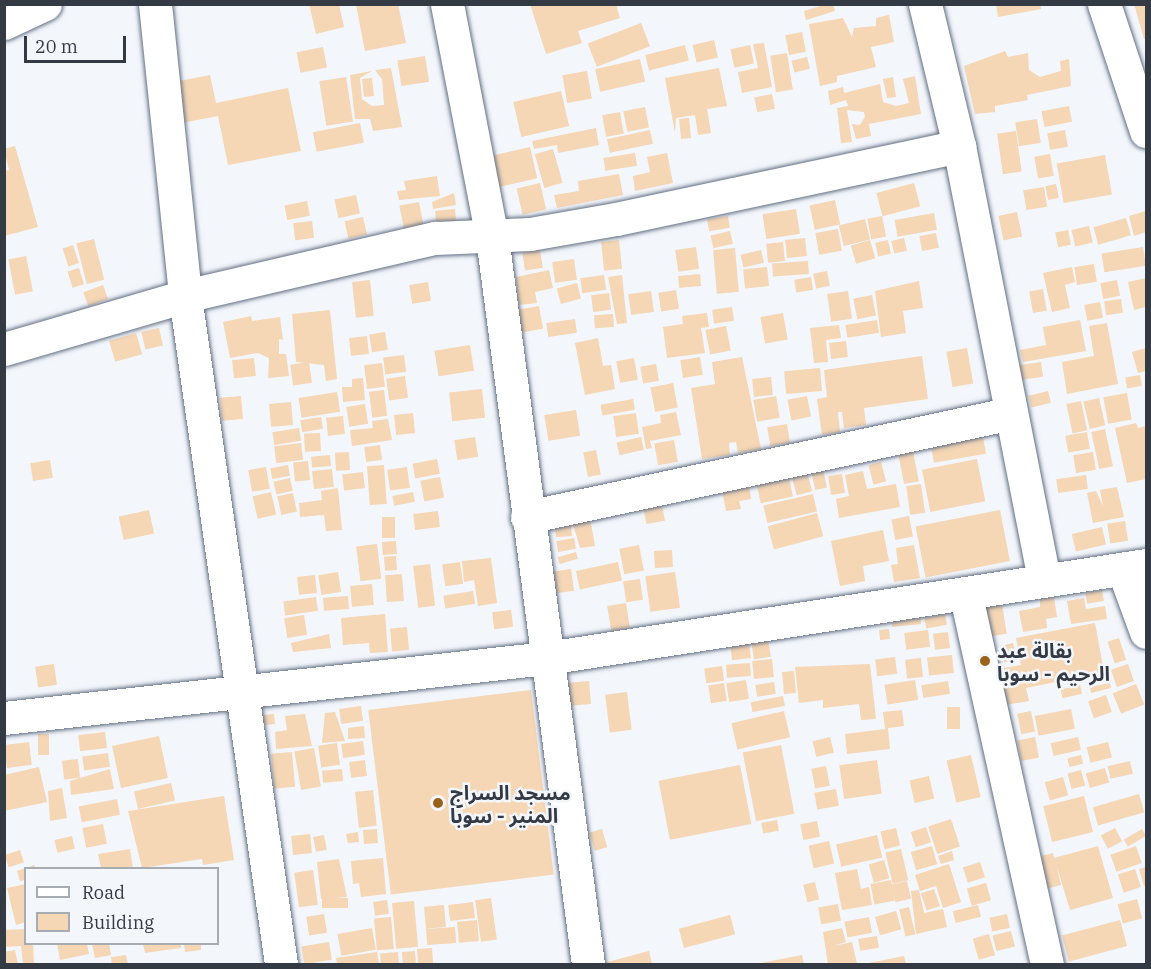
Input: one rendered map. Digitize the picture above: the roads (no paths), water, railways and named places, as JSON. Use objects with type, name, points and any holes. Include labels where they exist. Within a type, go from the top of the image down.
[{"type":"street","points":[[4,23],[45,4]]},
{"type":"street","points":[[155,4],[185,296],[281,964]]},
{"type":"street","points":[[447,4],[492,237],[588,964]]},
{"type":"street","points":[[926,4],[959,146],[1008,414],[1044,580]]},
{"type":"street","points":[[1104,4],[1146,131]]},
{"type":"street","points":[[4,349],[185,296],[435,238],[492,237],[616,219],[959,146]]},
{"type":"street","points":[[528,517],[1008,414]]},
{"type":"street","points":[[4,718],[241,689],[547,658],[966,596],[1044,580],[1135,567],[1146,632]]},
{"type":"street","points":[[966,596],[1047,964]]},
{"type":"place","name":"بقالة عبد الرحيم - سوبا","points":[[985,661]]},
{"type":"place","name":"مسجد السراج المنير - سوبا","points":[[438,803]]}]
